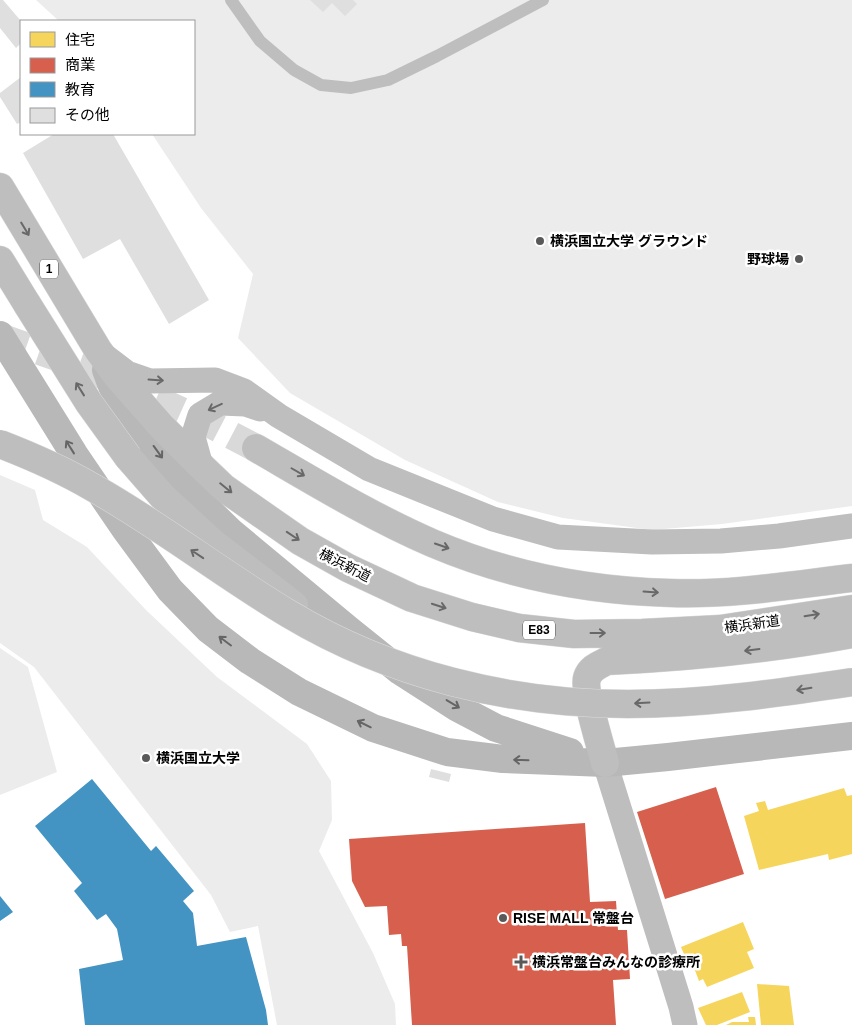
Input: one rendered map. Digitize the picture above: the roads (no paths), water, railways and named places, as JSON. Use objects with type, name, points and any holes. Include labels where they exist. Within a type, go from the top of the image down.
[{"type":"highway","name":"横浜新道","points":[[0,187],[98,350],[117,376],[162,427],[224,488],[300,541],[348,568],[412,598],[472,617],[519,628],[574,634],[651,633],[720,629],[852,609]]},
{"type":"highway","points":[[0,260],[89,403],[128,457],[162,496],[212,542],[316,621],[359,650]]},
{"type":"highway","points":[[0,444],[26,454],[91,486],[320,632],[403,668],[458,684],[535,698],[598,704],[630,704],[720,699],[852,682]]},
{"type":"highway","points":[[256,448],[366,512],[433,543],[530,575],[588,587],[672,593],[760,590],[852,578]]},
{"type":"highway","points":[[605,763],[587,694],[586,679],[594,667],[607,662],[724,654],[788,646],[852,634]]},
{"type":"street","points":[[0,335],[124,530],[170,590],[208,629],[250,661],[299,692],[373,728],[447,752],[503,759],[605,763],[852,736]]},
{"type":"street","points":[[98,350],[127,373],[150,381],[215,380],[244,391],[278,416],[369,469],[493,519],[558,537],[652,542],[721,541],[779,536],[852,526]]},
{"type":"street","points":[[98,350],[112,389],[166,463],[199,502],[231,532],[349,630],[400,671],[456,707],[496,728],[605,763]]},
{"type":"street","points":[[201,466],[193,437],[200,415],[220,403],[245,404],[278,416]]},
{"type":"street","points":[[605,763],[685,1025]]},
{"type":"lane","points":[[231,0],[260,40],[294,70],[321,84],[351,88],[388,80],[543,0]]},
{"type":"tunnel","points":[[0,337],[82,366],[208,423],[256,448]]},
{"type":"place","name":"横浜国立大学 グラウンド","points":[[540,241]]},
{"type":"place","name":"野球場","points":[[799,259]]},
{"type":"place","name":"横浜国立大学","points":[[146,758]]},
{"type":"place","name":"RISE MALL 常盤台","points":[[503,918]]},
{"type":"place","name":"横浜常盤台みんなの診療所","points":[[521,962]]}]
